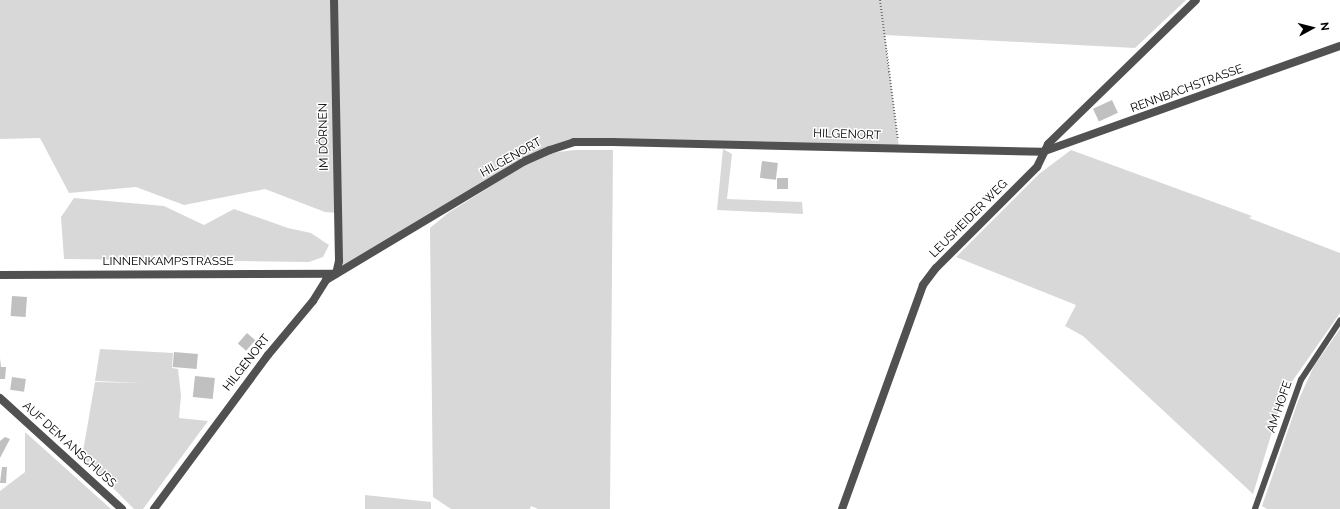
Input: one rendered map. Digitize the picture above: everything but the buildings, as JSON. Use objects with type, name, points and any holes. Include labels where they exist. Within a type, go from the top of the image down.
[{"type":"street","name":"IM DÖRNEN","points":[[334,0],[339,260],[336,274]]},
{"type":"street","name":"LEUSHEIDER WEG","points":[[842,509],[923,285],[936,268],[1038,167],[1042,152],[1196,0]]},
{"type":"street","name":"RENNBACHSTRASSE","points":[[1042,152],[1340,46]]},
{"type":"street","name":"HILGENORT","points":[[154,509],[260,366],[313,301],[326,280],[525,161],[574,142],[1042,152]]},
{"type":"street","name":"LINNENKAMPSTRASSE","points":[[0,275],[336,274]]},
{"type":"street","name":"AUF DEM ANSCHUSS","points":[[0,398],[122,509]]},
{"type":"lane","name":"AM HOFE","points":[[1255,509],[1301,380],[1340,321]]},
{"type":"path","points":[[880,0],[899,148]]},
{"type":"shaded area","points":[[0,0],[1186,0],[1135,48],[885,35],[899,148],[574,142],[550,150],[336,274],[338,213],[325,212],[265,189],[184,205],[136,187],[69,193],[40,138],[0,139]]},
{"type":"shaded area","points":[[723,149],[732,154],[727,199],[802,202],[803,214],[717,210]]},
{"type":"shaded area","points":[[575,150],[613,150],[610,509],[538,509],[531,506],[530,509],[451,509],[433,497],[430,228],[448,213],[525,165],[550,153]]},
{"type":"shaded area","points":[[1071,150],[1252,216],[1249,218],[1340,253],[1340,313],[1284,393],[1253,494],[1083,336],[1065,326],[1076,305],[956,257],[1039,174]]},
{"type":"shaded area","points":[[74,198],[164,206],[204,225],[234,209],[288,228],[311,233],[329,245],[323,257],[309,262],[64,259],[61,217]]},
{"type":"shaded area","points":[[1340,329],[1340,509],[1267,509],[1262,506],[1298,401],[1314,366]]},
{"type":"shaded area","points":[[100,349],[173,353],[172,368],[178,369],[181,395],[179,418],[208,421],[143,509],[134,509],[82,457],[95,382],[144,383],[95,381]]},
{"type":"shaded area","points":[[25,432],[111,509],[0,509],[0,491],[25,472]]},
{"type":"shaded area","points":[[365,495],[431,502],[431,509],[365,509]]}]
